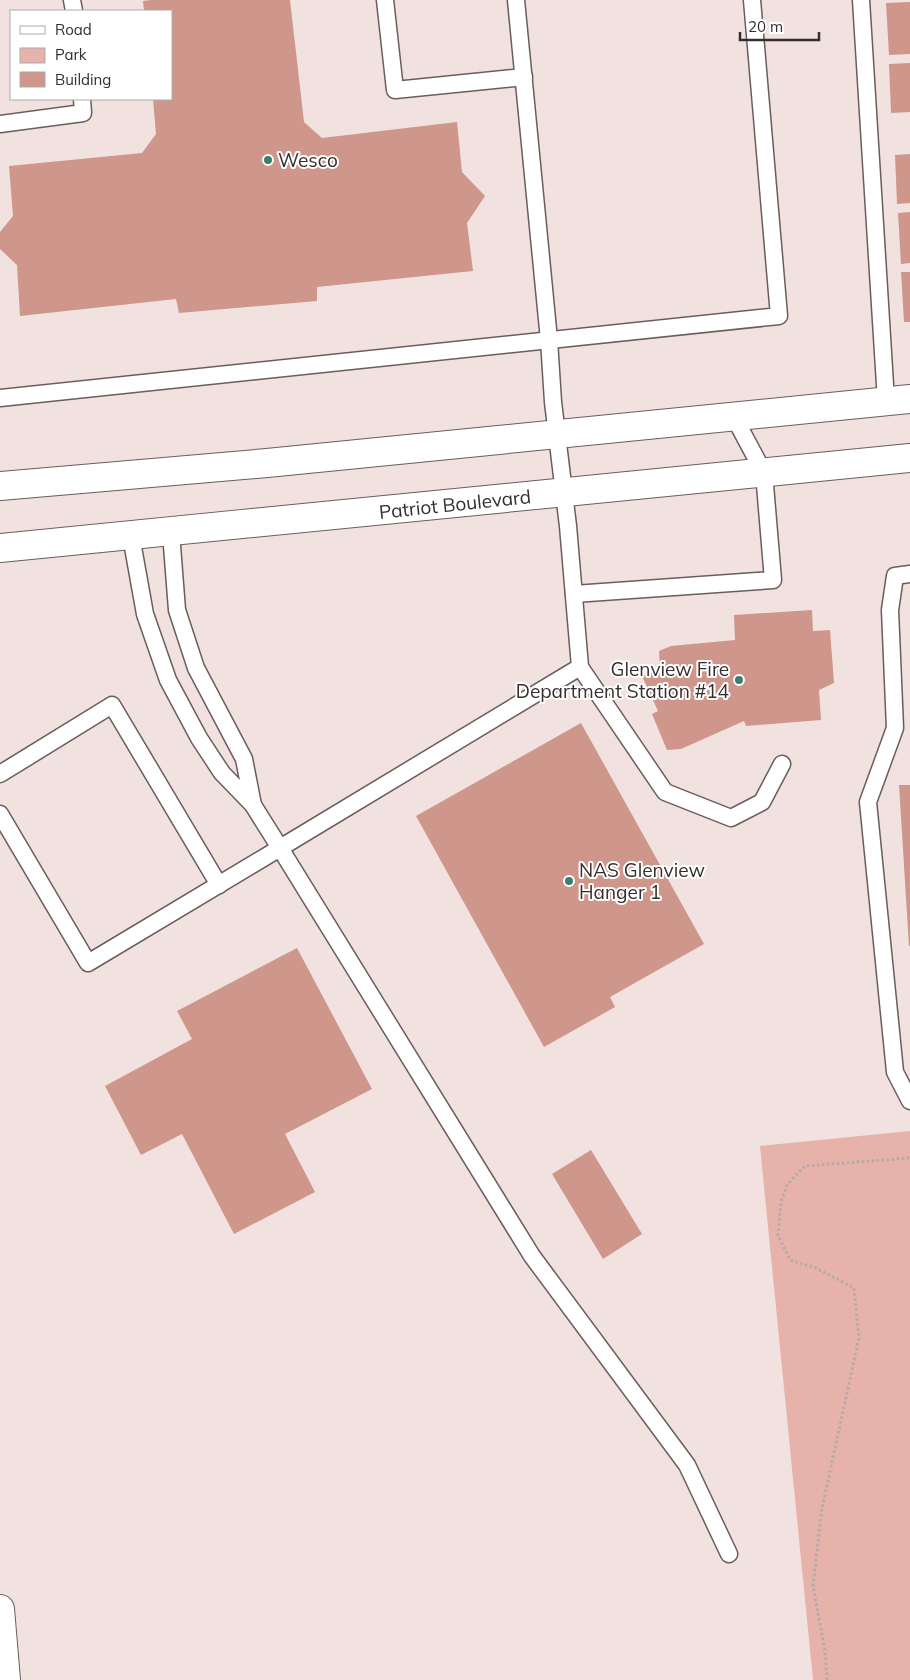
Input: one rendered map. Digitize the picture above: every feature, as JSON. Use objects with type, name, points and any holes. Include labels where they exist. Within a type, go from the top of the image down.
[{"type":"main road","points":[[0,486],[898,400]]},
{"type":"main road","name":"Patriot Boulevard","points":[[0,548],[171,533],[910,458]]},
{"type":"main road","points":[[0,1609],[6,1680]]},
{"type":"lane","points":[[385,0],[395,90],[524,77]]},
{"type":"lane","points":[[516,0],[580,667],[665,792],[731,818],[762,802],[782,764]]},
{"type":"lane","points":[[0,398],[779,316],[752,0]]},
{"type":"lane","points":[[860,0],[898,400]]},
{"type":"lane","points":[[0,124],[83,113],[82,100]]},
{"type":"lane","points":[[574,594],[773,580],[764,472],[734,417]]},
{"type":"lane","points":[[171,533],[177,610],[196,668],[244,759],[253,805]]},
{"type":"lane","points":[[131,536],[145,614],[168,680],[199,738],[222,773],[253,805],[532,1256],[687,1465],[729,1554]]},
{"type":"lane","points":[[910,574],[895,576],[890,610],[895,728],[868,802],[895,1072],[910,1101]]},
{"type":"lane","points":[[0,814],[88,963],[580,667]]},
{"type":"lane","points":[[0,774],[112,705],[219,885]]},
{"type":"path","points":[[828,1680],[825,1651],[813,1586],[822,1508],[859,1338],[854,1288],[816,1268],[790,1260],[778,1235],[781,1202],[788,1185],[805,1166],[910,1158]]},
{"type":"green space","points":[[910,1131],[910,1680],[813,1680],[760,1146]]},
{"type":"building","name":"Wesco","points":[[290,0],[304,122],[322,138],[457,122],[462,172],[485,196],[467,223],[473,271],[317,287],[317,301],[179,313],[176,299],[20,316],[17,265],[0,249],[0,232],[13,216],[9,166],[142,153],[156,134],[153,100],[172,100],[172,10],[144,10],[143,1]]},
{"type":"building","points":[[910,2],[910,54],[889,55],[886,3]]},
{"type":"building","points":[[910,63],[910,112],[891,113],[889,64]]},
{"type":"building","points":[[910,154],[910,203],[897,204],[895,155]]},
{"type":"building","points":[[910,212],[910,263],[901,264],[898,213]]},
{"type":"building","points":[[901,272],[910,272],[910,322],[904,322]]},
{"type":"building","name":"Glenview Fire Department Station #14","points":[[812,610],[813,631],[830,630],[834,683],[819,690],[821,720],[746,726],[744,721],[681,749],[667,750],[652,714],[658,711],[642,676],[660,668],[659,651],[671,646],[735,640],[734,615]]},
{"type":"building","points":[[581,723],[704,944],[610,997],[615,1007],[544,1047],[416,816]]},
{"type":"building","points":[[899,785],[910,785],[910,946],[909,946]]},
{"type":"building","points":[[297,948],[372,1089],[285,1134],[315,1192],[234,1234],[182,1134],[141,1155],[105,1086],[192,1039],[177,1011]]},
{"type":"building","points":[[591,1150],[642,1234],[603,1259],[552,1174]]},
{"type":"place","name":"Wesco","points":[[268,160]]},
{"type":"place","name":"Glenview Fire Department Station #14","points":[[739,680]]},
{"type":"place","name":"NAS Glenview Hanger 1","points":[[569,881]]}]
